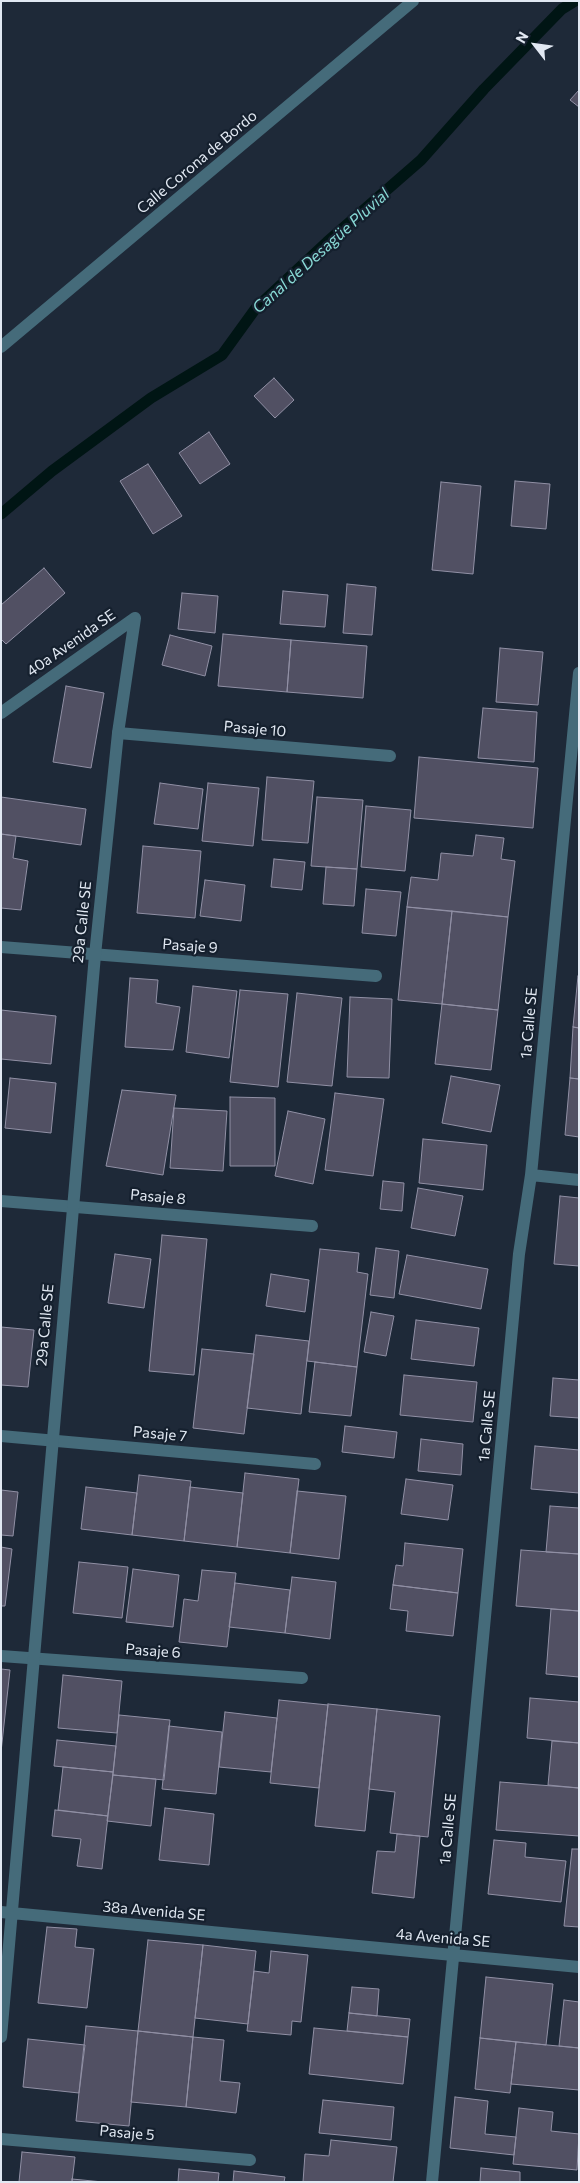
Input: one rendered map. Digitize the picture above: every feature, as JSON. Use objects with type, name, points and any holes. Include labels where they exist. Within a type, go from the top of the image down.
[{"type":"street","name":"Calle Corona de Bordo","points":[[1,347],[413,1]]},
{"type":"street","name":"40a Avenida SE","points":[[1,713],[135,618]]},
{"type":"street","name":"29a Calle SE","points":[[1,2037],[6,1913],[35,1658],[52,1440],[95,955],[118,733],[135,618]]},
{"type":"street","name":"1a Calle SE","points":[[432,2182],[518,1264],[531,1175],[579,674]]},
{"type":"street","name":"Pasaje 10","points":[[118,733],[390,756]]},
{"type":"street","name":"Pasaje 9","points":[[1,947],[376,976]]},
{"type":"street","points":[[531,1175],[579,1180]]},
{"type":"street","name":"Pasaje 8","points":[[1,1201],[312,1226]]},
{"type":"street","name":"Pasaje 7","points":[[1,1436],[315,1464]]},
{"type":"street","name":"Pasaje 6","points":[[1,1656],[302,1678]]},
{"type":"street","name":"38a Avenida SE","points":[[6,1913],[303,1941]]},
{"type":"street","name":"4a Avenida SE","points":[[303,1941],[579,1967]]},
{"type":"street","name":"Pasaje 5","points":[[1,2139],[250,2160]]},
{"type":"building","points":[[579,90],[579,107],[570,100]]},
{"type":"building","points":[[274,378],[294,400],[275,418],[254,396]]},
{"type":"building","points":[[209,432],[230,464],[200,484],[179,453]]},
{"type":"building","points":[[148,464],[182,516],[153,534],[120,481]]},
{"type":"building","points":[[515,481],[550,484],[546,529],[511,526]]},
{"type":"building","points":[[441,482],[481,486],[473,574],[432,570]]},
{"type":"building","points":[[44,568],[65,593],[6,644],[1,639],[1,605]]},
{"type":"building","points":[[347,584],[376,587],[372,635],[343,633]]},
{"type":"building","points":[[283,591],[328,595],[325,627],[280,624]]},
{"type":"building","points":[[182,593],[218,596],[215,633],[178,629]]},
{"type":"building","points":[[223,634],[291,640],[287,692],[218,686]]},
{"type":"building","points":[[170,635],[212,646],[205,676],[162,665]]},
{"type":"building","points":[[291,640],[367,646],[363,698],[287,692]]},
{"type":"building","points":[[500,648],[543,652],[538,705],[496,702]]},
{"type":"building","points":[[66,686],[104,693],[91,768],[53,762]]},
{"type":"building","points":[[483,708],[537,712],[534,762],[478,758]]},
{"type":"building","points":[[419,757],[538,768],[533,828],[414,818]]},
{"type":"building","points":[[267,777],[314,781],[308,843],[262,840]]},
{"type":"building","points":[[160,783],[203,789],[198,829],[154,824]]},
{"type":"building","points":[[208,783],[259,788],[253,846],[202,841]]},
{"type":"building","points":[[1,797],[86,809],[81,845],[1,834]]},
{"type":"building","points":[[317,797],[363,800],[357,869],[311,866]]},
{"type":"building","points":[[366,806],[411,810],[405,871],[361,867]]},
{"type":"building","points":[[1,834],[16,836],[13,858],[28,861],[21,910],[1,908]]},
{"type":"building","points":[[476,835],[504,838],[501,859],[515,861],[508,917],[407,907],[411,877],[438,880],[441,853],[473,856]]},
{"type":"building","points":[[143,846],[201,851],[195,918],[137,913]]},
{"type":"building","points":[[274,859],[305,862],[302,890],[271,887]]},
{"type":"building","points":[[326,867],[357,869],[354,906],[323,904]]},
{"type":"building","points":[[205,880],[245,885],[241,921],[200,916]]},
{"type":"building","points":[[366,889],[401,892],[396,936],[362,933]]},
{"type":"building","points":[[407,907],[452,911],[442,1004],[398,1000]]},
{"type":"building","points":[[452,911],[508,917],[498,1010],[442,1004]]},
{"type":"building","points":[[579,976],[579,1028],[573,1027]]},
{"type":"building","points":[[130,978],[158,980],[156,1003],[180,1007],[173,1050],[125,1047]]},
{"type":"building","points":[[193,986],[237,991],[229,1058],[186,1052]]},
{"type":"building","points":[[240,990],[288,994],[278,1087],[230,1082]]},
{"type":"building","points":[[297,993],[342,998],[332,1086],[287,1082]]},
{"type":"building","points":[[350,997],[392,999],[389,1078],[347,1077]]},
{"type":"building","points":[[442,1004],[498,1010],[491,1070],[435,1064]]},
{"type":"building","points":[[1,1010],[56,1016],[51,1064],[1,1059]]},
{"type":"building","points":[[573,1027],[579,1028],[579,1079],[570,1078]]},
{"type":"building","points":[[451,1076],[500,1085],[491,1132],[442,1123]]},
{"type":"building","points":[[10,1078],[56,1083],[51,1133],[5,1128]]},
{"type":"building","points":[[570,1078],[579,1079],[579,1137],[565,1135]]},
{"type":"building","points":[[122,1090],[176,1095],[163,1175],[106,1166]]},
{"type":"building","points":[[335,1093],[384,1099],[373,1176],[325,1170]]},
{"type":"building","points":[[230,1097],[275,1098],[275,1166],[230,1166]]},
{"type":"building","points":[[174,1108],[227,1111],[223,1171],[170,1168]]},
{"type":"building","points":[[288,1111],[325,1119],[313,1184],[275,1176]]},
{"type":"building","points":[[423,1139],[487,1145],[483,1190],[419,1183]]},
{"type":"building","points":[[383,1181],[404,1183],[402,1211],[380,1209]]},
{"type":"building","points":[[418,1188],[463,1196],[455,1236],[411,1228]]},
{"type":"building","points":[[560,1196],[579,1198],[579,1266],[554,1264]]},
{"type":"building","points":[[162,1235],[207,1239],[194,1375],[149,1371]]},
{"type":"building","points":[[376,1248],[399,1251],[394,1298],[370,1295]]},
{"type":"building","points":[[320,1249],[359,1253],[357,1272],[368,1274],[357,1367],[307,1361]]},
{"type":"building","points":[[115,1254],[151,1259],[144,1308],[108,1303]]},
{"type":"building","points":[[407,1255],[488,1269],[481,1309],[399,1294]]},
{"type":"building","points":[[271,1274],[309,1280],[305,1312],[266,1306]]},
{"type":"building","points":[[371,1312],[394,1316],[386,1356],[364,1352]]},
{"type":"building","points":[[416,1320],[479,1328],[474,1366],[411,1359]]},
{"type":"building","points":[[1,1327],[34,1330],[28,1387],[1,1385]]},
{"type":"building","points":[[256,1335],[309,1341],[301,1414],[247,1408]]},
{"type":"building","points":[[202,1349],[254,1354],[244,1434],[193,1428]]},
{"type":"building","points":[[315,1362],[357,1367],[351,1416],[309,1412]]},
{"type":"building","points":[[404,1375],[477,1382],[473,1422],[400,1415]]},
{"type":"building","points":[[553,1378],[579,1380],[579,1418],[550,1416]]},
{"type":"building","points":[[345,1426],[397,1432],[394,1458],[342,1452]]},
{"type":"building","points":[[421,1439],[463,1444],[461,1475],[418,1471]]},
{"type":"building","points":[[535,1446],[579,1450],[579,1493],[531,1489]]},
{"type":"building","points":[[245,1473],[299,1479],[290,1553],[237,1547]]},
{"type":"building","points":[[139,1475],[191,1481],[184,1541],[132,1535]]},
{"type":"building","points":[[406,1479],[453,1485],[448,1520],[401,1514]]},
{"type":"building","points":[[86,1487],[137,1493],[132,1535],[81,1529]]},
{"type":"building","points":[[190,1487],[243,1493],[237,1547],[184,1541]]},
{"type":"building","points":[[1,1490],[18,1492],[13,1536],[1,1535]]},
{"type":"building","points":[[297,1491],[346,1496],[339,1559],[290,1553]]},
{"type":"building","points":[[550,1506],[579,1508],[579,1554],[546,1552]]},
{"type":"building","points":[[405,1543],[463,1549],[458,1593],[393,1585],[396,1565],[403,1566]]},
{"type":"building","points":[[1,1547],[12,1549],[5,1606],[1,1606]]},
{"type":"building","points":[[521,1550],[579,1554],[579,1611],[516,1606]]},
{"type":"building","points":[[79,1562],[128,1567],[122,1618],[73,1613]]},
{"type":"building","points":[[133,1569],[179,1575],[173,1627],[126,1622]]},
{"type":"building","points":[[202,1570],[236,1573],[227,1647],[179,1642],[184,1599],[198,1601]]},
{"type":"building","points":[[292,1577],[336,1582],[330,1639],[285,1633]]},
{"type":"building","points":[[235,1583],[290,1590],[285,1633],[229,1627]]},
{"type":"building","points":[[393,1585],[458,1593],[453,1636],[406,1631],[408,1611],[390,1609]]},
{"type":"building","points":[[551,1609],[579,1611],[579,1677],[546,1674]]},
{"type":"building","points":[[1,1669],[10,1670],[1,1752]]},
{"type":"building","points":[[63,1675],[122,1681],[117,1733],[58,1728]]},
{"type":"building","points":[[530,1698],[579,1702],[579,1743],[527,1738]]},
{"type":"building","points":[[279,1700],[328,1705],[319,1788],[270,1783]]},
{"type":"building","points":[[328,1704],[377,1709],[365,1831],[315,1826]]},
{"type":"building","points":[[377,1709],[440,1716],[428,1837],[390,1833],[395,1792],[369,1789]]},
{"type":"building","points":[[225,1712],[277,1718],[271,1772],[219,1767]]},
{"type":"building","points":[[119,1715],[170,1720],[164,1780],[113,1775]]},
{"type":"building","points":[[169,1726],[222,1732],[216,1794],[162,1789]]},
{"type":"building","points":[[57,1740],[116,1746],[113,1772],[54,1766]]},
{"type":"building","points":[[552,1741],[579,1743],[579,1788],[548,1785]]},
{"type":"building","points":[[63,1767],[113,1772],[108,1816],[58,1810]]},
{"type":"building","points":[[113,1775],[156,1779],[151,1826],[107,1821]]},
{"type":"building","points":[[500,1782],[579,1788],[579,1836],[496,1830]]},
{"type":"building","points":[[165,1808],[214,1814],[209,1865],[159,1860]]},
{"type":"building","points":[[55,1810],[108,1816],[102,1869],[77,1866],[81,1839],[52,1836]]},
{"type":"building","points":[[397,1834],[420,1836],[414,1898],[372,1893],[377,1851],[395,1852]]},
{"type":"building","points":[[494,1840],[526,1843],[525,1857],[566,1861],[561,1902],[488,1894]]},
{"type":"building","points":[[572,1849],[579,1849],[579,1927],[564,1926]]},
{"type":"building","points":[[47,1927],[77,1929],[75,1947],[94,1949],[87,2008],[38,2003]]},
{"type":"building","points":[[148,1940],[203,1945],[193,2037],[138,2031]]},
{"type":"building","points":[[203,1945],[256,1951],[248,2024],[195,2018]]},
{"type":"building","points":[[271,1951],[308,1955],[301,2022],[292,2021],[291,2035],[247,2031],[254,1971],[269,1973]]},
{"type":"building","points":[[486,1977],[553,1984],[546,2045],[480,2038]]},
{"type":"building","points":[[352,1987],[379,1989],[377,2016],[349,2013]]},
{"type":"building","points":[[564,2000],[579,2002],[579,2048],[559,2046]]},
{"type":"building","points":[[349,2013],[410,2019],[408,2037],[347,2031]]},
{"type":"building","points":[[86,2026],[138,2031],[129,2126],[76,2121]]},
{"type":"building","points":[[314,2028],[408,2037],[403,2084],[309,2074]]},
{"type":"building","points":[[138,2031],[193,2037],[186,2107],[131,2102]]},
{"type":"building","points":[[193,2037],[224,2040],[220,2081],[240,2083],[236,2113],[186,2107]]},
{"type":"building","points":[[480,2038],[516,2042],[510,2093],[475,2089]]},
{"type":"building","points":[[28,2039],[85,2045],[79,2093],[23,2087]]},
{"type":"building","points":[[516,2042],[579,2048],[579,2090],[511,2084]]},
{"type":"building","points":[[455,2097],[488,2101],[485,2134],[516,2137],[514,2155],[450,2148]]},
{"type":"building","points":[[323,2100],[394,2107],[391,2140],[319,2133]]},
{"type":"building","points":[[519,2108],[553,2112],[551,2131],[579,2134],[577,2170],[513,2164]]},
{"type":"building","points":[[331,2140],[397,2147],[393,2182],[303,2182],[305,2154],[329,2156]]},
{"type":"building","points":[[22,2152],[75,2157],[72,2182],[19,2182]]},
{"type":"building","points":[[481,2168],[520,2172],[520,2182],[480,2182]]},
{"type":"building","points":[[179,2169],[219,2173],[218,2182],[178,2182]]},
{"type":"building","points":[[234,2171],[285,2177],[284,2182],[233,2182]]},
{"type":"building","points":[[72,2179],[103,2182],[72,2182]]},
{"type":"waterway","name":"Canal de Desagüe Pluvial","points":[[1,514],[52,471],[151,398],[222,355],[256,308],[327,242],[421,160],[484,89],[562,9],[575,1]]}]
